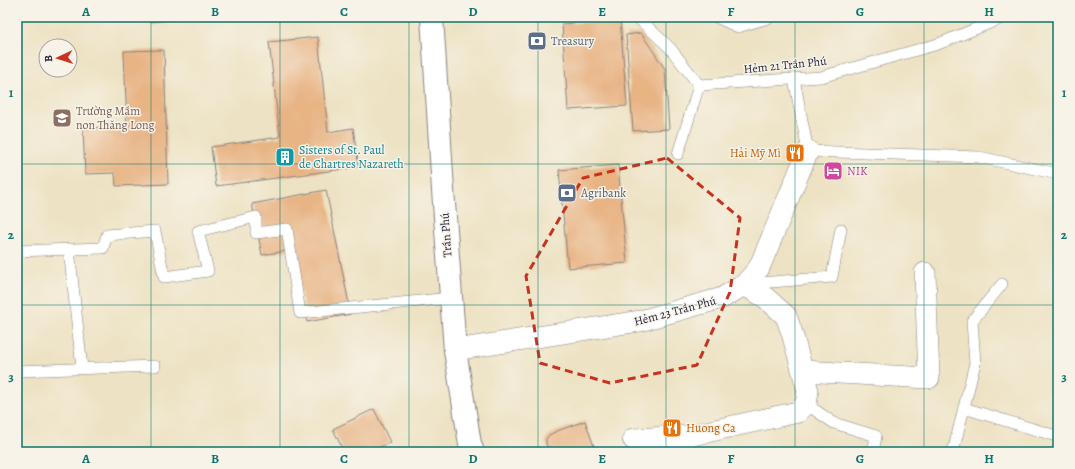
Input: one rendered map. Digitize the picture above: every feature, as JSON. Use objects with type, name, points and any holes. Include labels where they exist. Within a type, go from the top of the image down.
[{"type":"main road","name":"Trần Phú","points":[[432,17],[455,350],[470,444],[473,452]]},
{"type":"street","name":"Hẻm 23 Trần Phú","points":[[455,350],[640,321],[722,298],[744,285],[759,268],[808,151]]},
{"type":"street","points":[[802,371],[929,378],[925,273]]},
{"type":"street","points":[[634,439],[668,445],[688,436],[798,412],[806,404],[808,391],[786,316],[766,298],[744,285]]},
{"type":"lane","points":[[637,17],[670,48],[699,85],[678,154]]},
{"type":"lane","points":[[716,17],[738,27],[771,17]]},
{"type":"lane","name":"Hẻm 21 Trần Phú","points":[[699,85],[821,77],[938,44],[1005,17]]},
{"type":"lane","points":[[794,79],[808,151],[979,157],[1058,174]]},
{"type":"lane","points":[[17,251],[103,248],[107,235],[154,231],[164,277],[208,271],[198,230],[256,217],[256,233],[287,229],[300,313],[451,298]]},
{"type":"lane","points":[[744,285],[832,278],[841,229]]},
{"type":"lane","points":[[68,249],[82,368]]},
{"type":"lane","points":[[952,452],[975,363],[972,321],[1002,284]]},
{"type":"lane","points":[[17,370],[155,366]]},
{"type":"lane","points":[[806,404],[834,424],[876,436],[873,452]]},
{"type":"lane","points":[[964,408],[1053,435]]},
{"type":"highlighted area","points":[[667,158],[740,218],[730,292],[697,365],[610,383],[540,363],[526,276],[583,178]]},
{"type":"building","points":[[150,17],[186,17],[186,18],[151,22]]},
{"type":"building","points":[[620,19],[627,106],[568,110],[562,24]]},
{"type":"building","points":[[641,33],[665,69],[669,129],[633,131],[626,35]]},
{"type":"building","points":[[318,37],[328,132],[353,128],[359,167],[216,186],[211,147],[280,137],[269,42]]},
{"type":"building","points":[[164,50],[168,184],[116,186],[115,173],[85,174],[83,128],[127,127],[124,51]]},
{"type":"building","points":[[618,165],[627,263],[568,268],[559,170]]},
{"type":"building","points":[[326,190],[351,314],[307,322],[292,250],[262,255],[252,204]]},
{"type":"building","points":[[374,409],[390,442],[370,452],[344,452],[333,429]]},
{"type":"building","points":[[585,421],[596,452],[565,452],[563,449],[553,451],[549,449],[546,444],[546,439],[549,435]]},
{"type":"place","name":"Treasury","points":[[537,41]]},
{"type":"place","name":"Trường Mầm non Thăng Long","points":[[62,118]]},
{"type":"place","name":"Hải Mỹ Mì","points":[[795,153]]},
{"type":"place","name":"Sisters of St. Paul de Chartres Nazareth","points":[[285,157]]},
{"type":"place","name":"NIK","points":[[833,171]]},
{"type":"place","name":"Agribank","points":[[567,193]]},
{"type":"place","name":"Huong Ca","points":[[672,428]]}]
